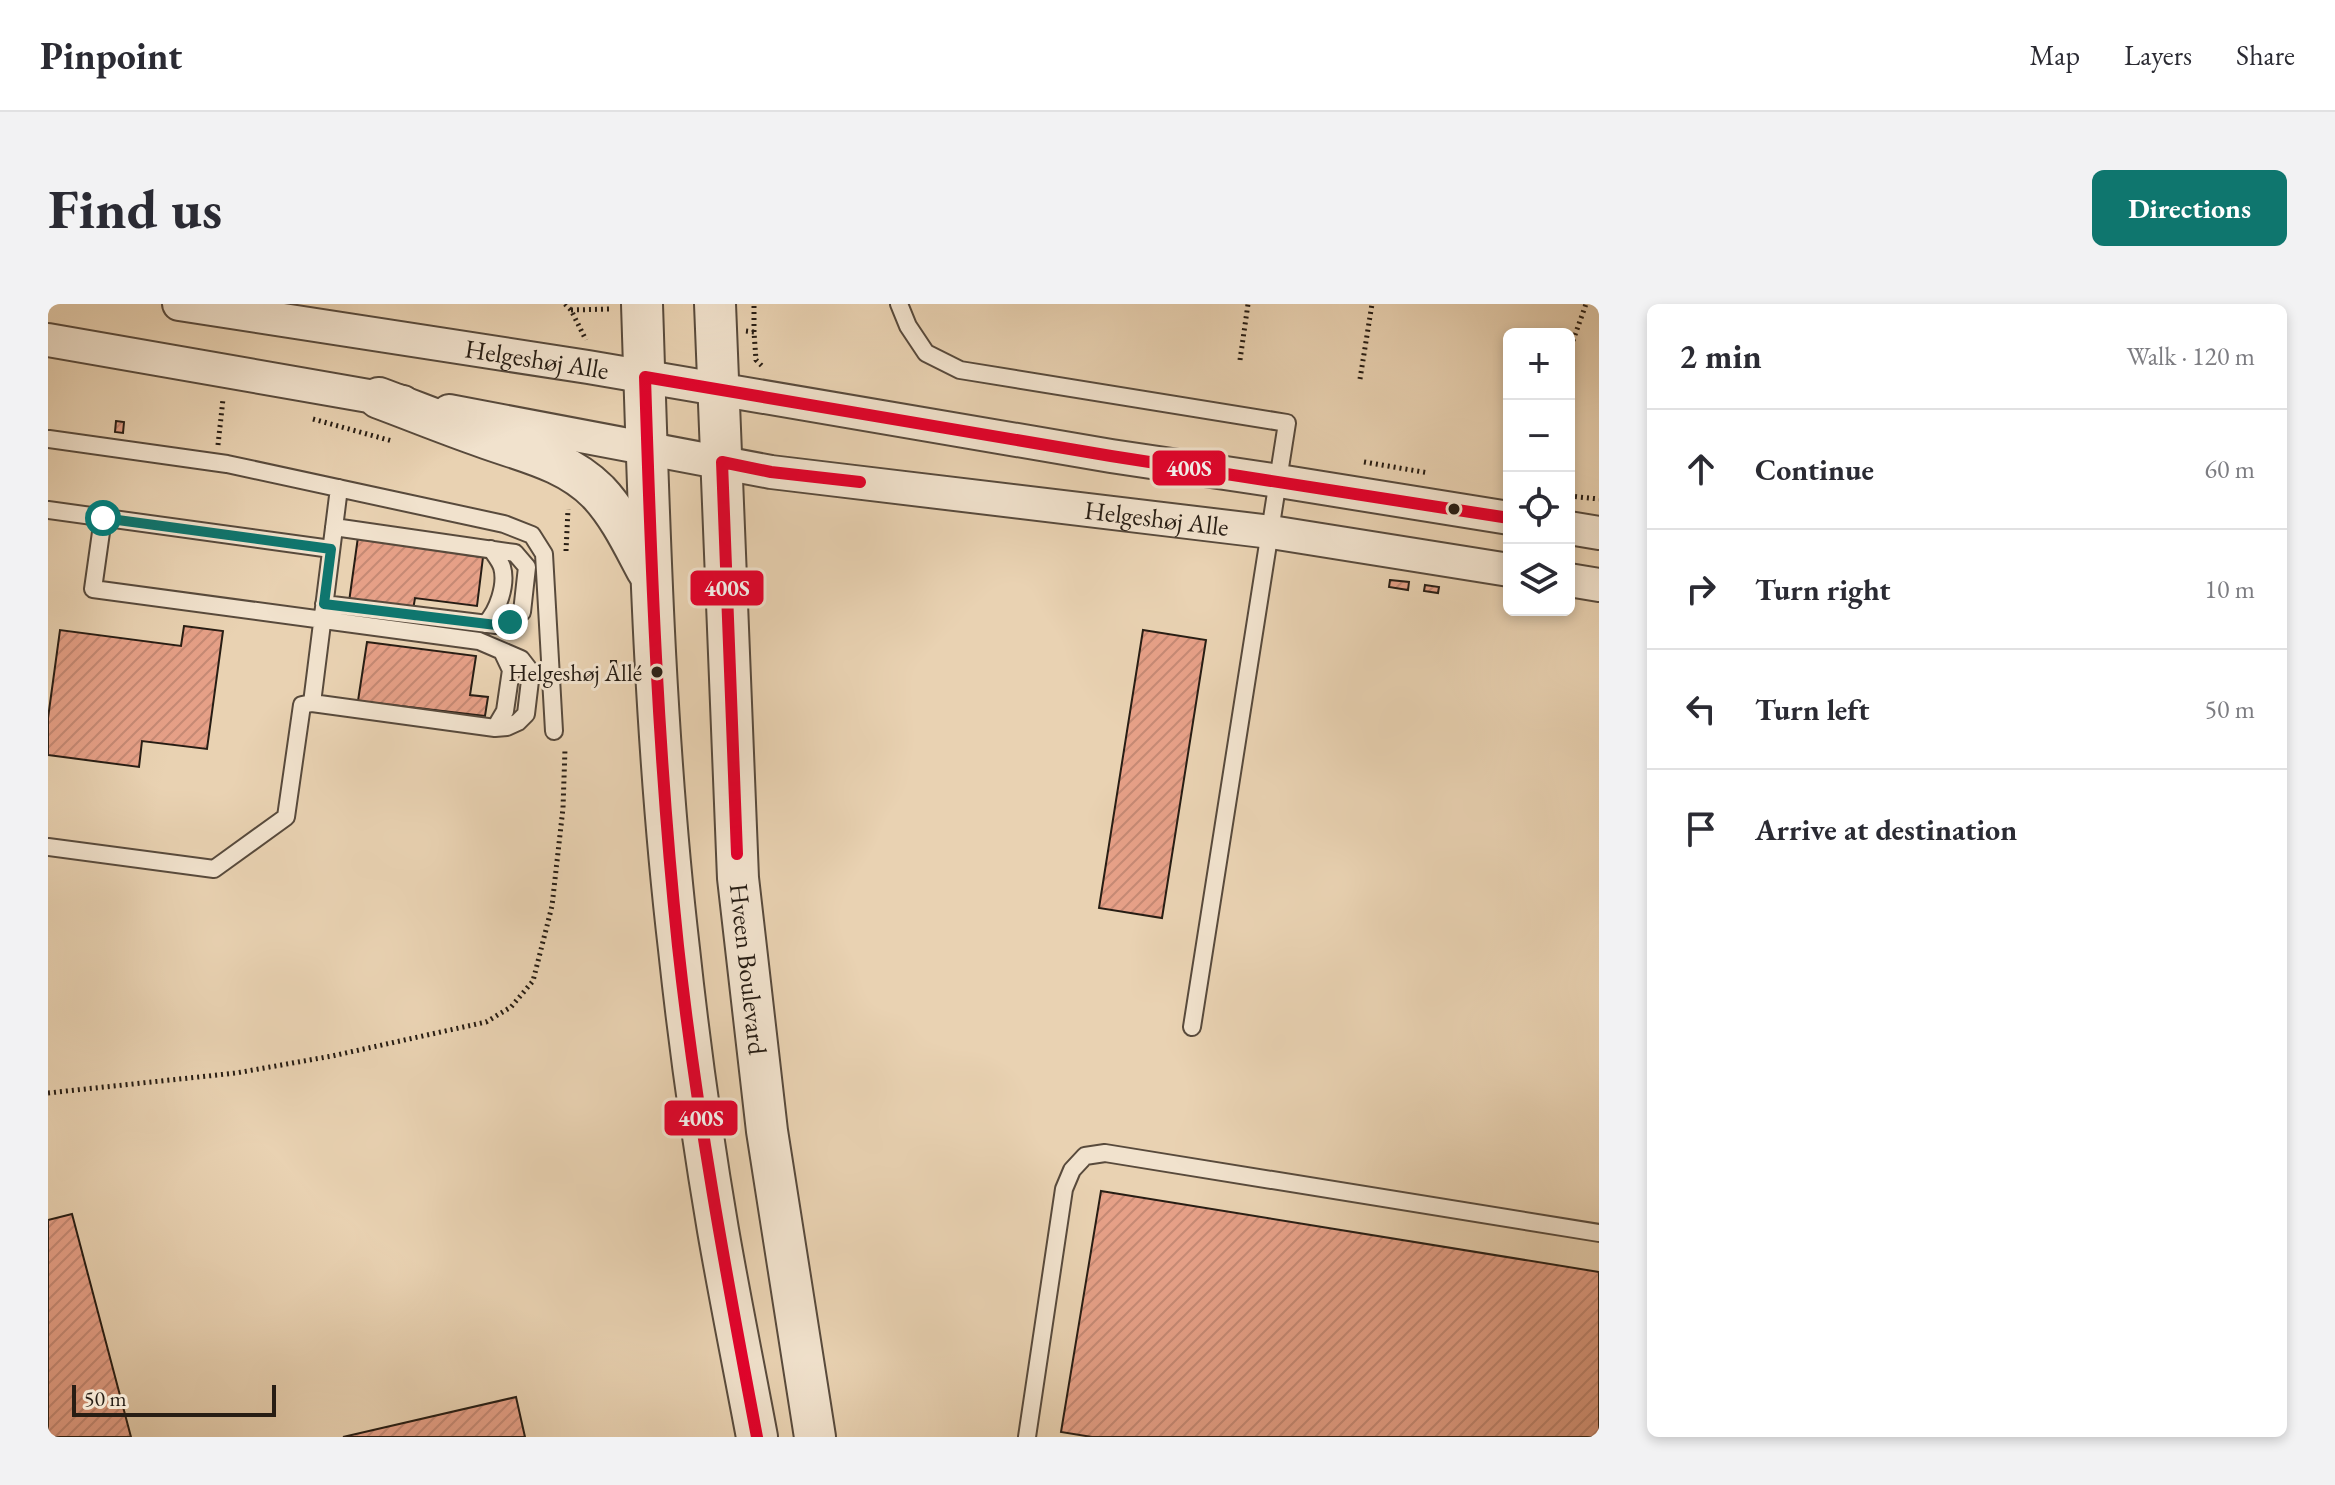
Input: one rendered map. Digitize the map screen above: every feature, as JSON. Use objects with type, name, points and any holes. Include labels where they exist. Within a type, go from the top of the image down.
[{"type":"street","name":"Helgeshøj Alle","points":[[179,304],[1503,517]]},
{"type":"street","points":[[642,304],[650,575],[678,947],[718,1231],[757,1437]]},
{"type":"street","name":"Hveen Boulevard","points":[[715,304],[738,878],[767,1131],[815,1437]]},
{"type":"street","name":"Helgeshøj Alle","points":[[48,340],[771,472],[1271,532],[1503,569]]},
{"type":"street","points":[[379,398],[563,466],[597,491],[618,518],[650,575]]},
{"type":"street","points":[[1575,529],[1599,533]]},
{"type":"street","points":[[1575,581],[1599,585]]},
{"type":"lane","points":[[899,304],[908,326],[926,353],[960,370],[1287,423],[1192,1027]]},
{"type":"lane","points":[[49,439],[227,464],[504,524],[532,535],[544,554],[560,734]]},
{"type":"lane","points":[[312,703],[339,488]]},
{"type":"lane","points":[[48,510],[331,549]]},
{"type":"lane","points":[[48,847],[214,869],[286,817],[302,705],[312,703],[495,728],[507,727],[526,714],[531,672],[521,659],[479,641],[93,589],[103,518]]},
{"type":"lane","points":[[324,604],[503,625],[522,612],[527,567],[515,553],[334,527]]},
{"type":"lane","points":[[485,624],[499,606],[503,570],[491,549]]},
{"type":"lane","points":[[1027,1437],[1064,1189],[1072,1170],[1085,1156],[1105,1153],[1599,1233]]},
{"type":"path","points":[[565,304],[571,310]]},
{"type":"path","points":[[754,304],[754,332]]},
{"type":"path","points":[[1240,360],[1248,304]]},
{"type":"path","points":[[1360,379],[1372,304]]},
{"type":"path","points":[[1575,335],[1586,304]]},
{"type":"path","points":[[212,397],[237,401]]},
{"type":"path","points":[[220,428],[223,399]]},
{"type":"path","points":[[306,416],[375,438],[403,443]]},
{"type":"path","points":[[1575,497],[1599,499]]},
{"type":"path","points":[[566,560],[566,515],[570,500]]},
{"type":"path","points":[[48,1093],[236,1073],[319,1059],[486,1022],[511,1007],[533,981],[552,906],[563,808],[560,734]]},
{"type":"building","points":[[116,421],[124,422],[123,433],[115,432]]},
{"type":"building","points":[[358,537],[468,552],[468,555],[483,557],[477,606],[415,598],[413,610],[349,602]]},
{"type":"building","points":[[1390,580],[1409,582],[1408,590],[1389,587]]},
{"type":"building","points":[[1425,585],[1439,587],[1438,593],[1424,591]]},
{"type":"building","points":[[184,626],[223,631],[207,749],[142,741],[139,767],[48,755],[48,718],[60,630],[181,646]]},
{"type":"building","points":[[1143,630],[1206,640],[1162,918],[1099,908]]},
{"type":"building","points":[[367,642],[476,656],[470,695],[488,697],[485,716],[358,701]]},
{"type":"building","points":[[611,661],[616,661],[617,676],[612,676]]},
{"type":"building","points":[[1101,1191],[1599,1272],[1599,1437],[1092,1437],[1061,1432]]},
{"type":"building","points":[[72,1214],[131,1437],[48,1437],[48,1220]]},
{"type":"building","points":[[516,1397],[525,1437],[343,1437]]},
{"type":"transit line","name":"400S","points":[[757,1437],[703,1131],[678,946],[660,733],[645,377],[1111,456],[1503,517]]},
{"type":"transit line","name":"400S","points":[[737,854],[722,462],[771,472],[860,482]]},
{"type":"place","name":"Helgeshøj Allé","points":[[657,672]]},
{"type":"route","points":[[103,518],[331,549],[324,604],[496,625],[510,622]]}]
